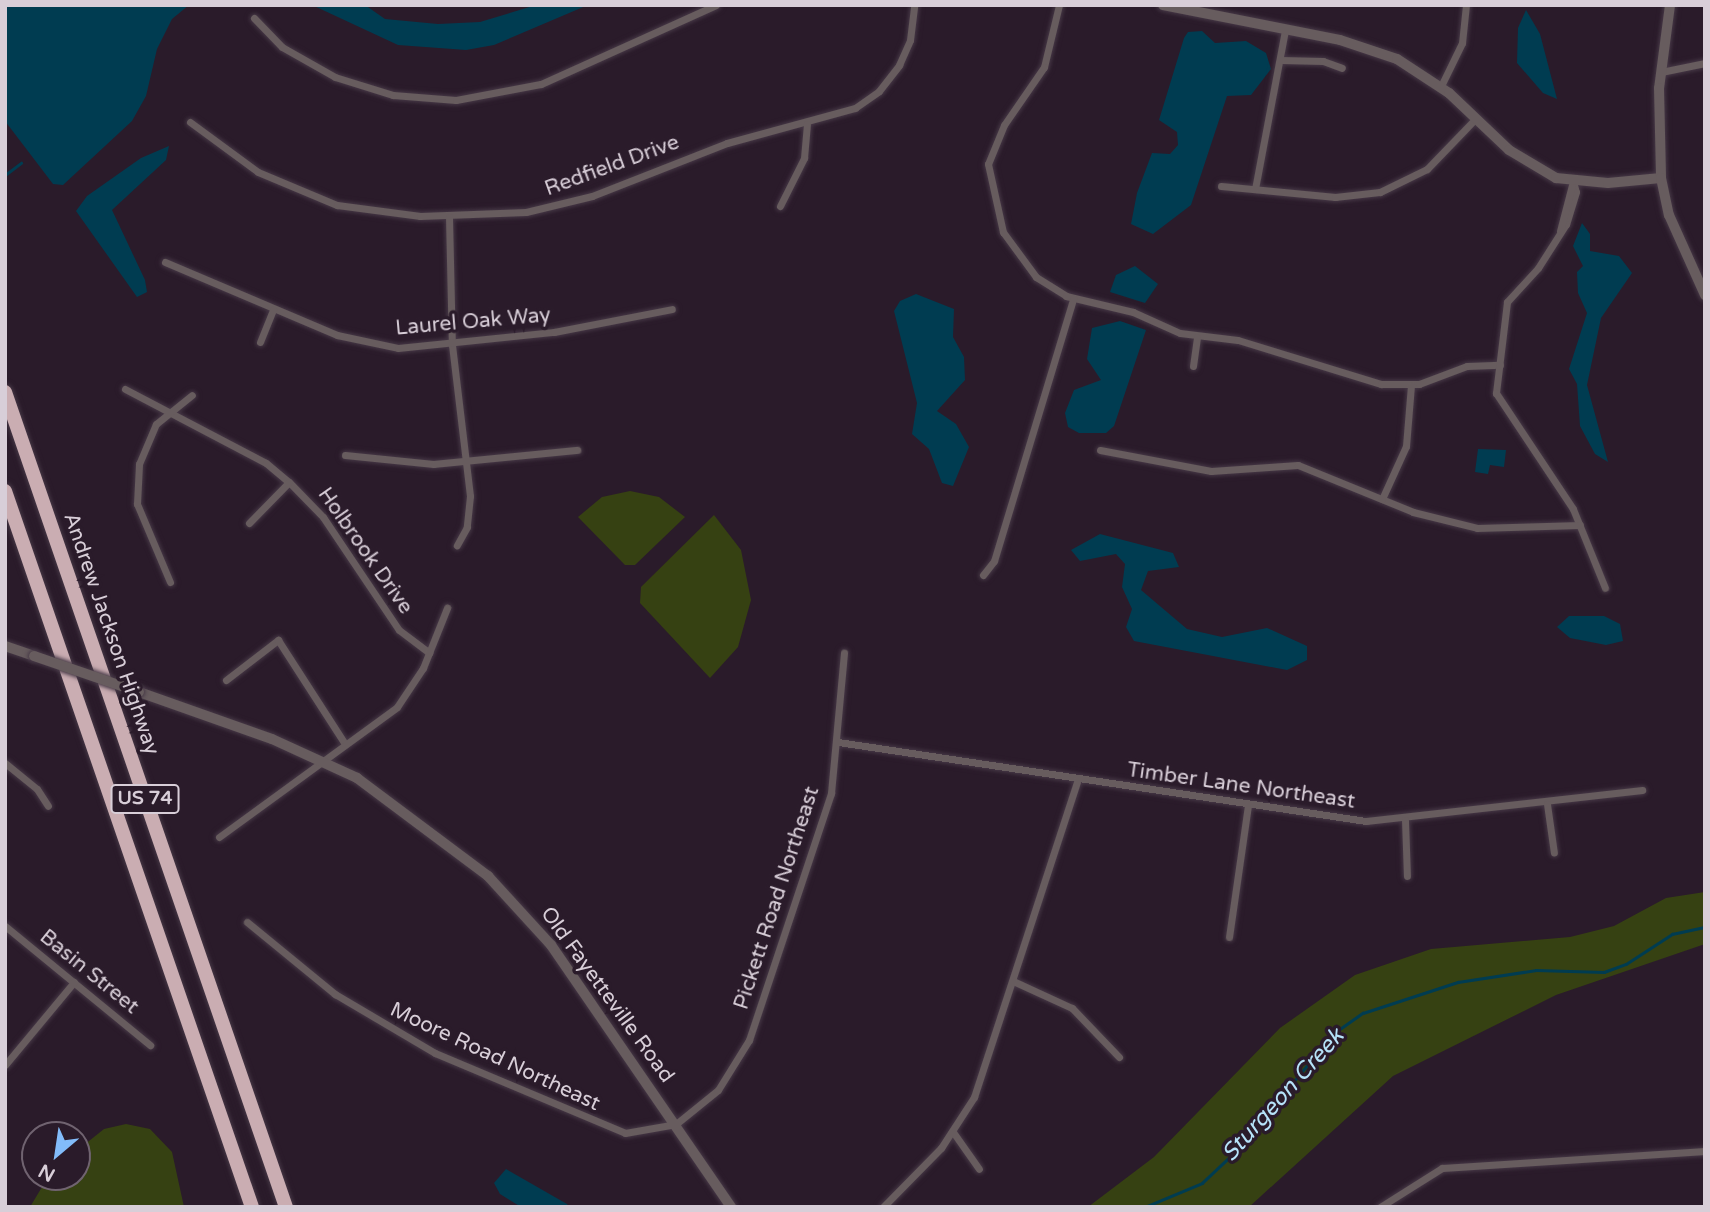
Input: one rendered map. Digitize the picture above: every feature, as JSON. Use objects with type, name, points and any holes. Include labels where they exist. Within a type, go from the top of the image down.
[{"type":"highway","name":"Andrew Jackson Highway","points":[[5,392],[286,1207]]},
{"type":"highway","name":"US 74","points":[[5,491],[252,1207]]},
{"type":"street","points":[[254,18],[282,47],[335,77],[393,95],[456,100],[552,80],[716,5]]},
{"type":"street","name":"Redfield Drive","points":[[190,122],[243,163],[307,195],[368,211],[449,217],[560,205],[702,151],[807,124],[855,108],[886,83],[910,40],[914,5]]},
{"type":"street","points":[[1059,5],[1044,67],[999,134],[988,171],[1000,224],[1013,251],[1036,277],[1073,299],[1133,312],[1196,337],[1238,340],[1373,382],[1411,385],[1467,366],[1500,365]]},
{"type":"street","points":[[1164,5],[1375,50],[1441,86],[1522,159],[1573,181],[1661,178]]},
{"type":"street","points":[[1441,86],[1462,43],[1466,5]]},
{"type":"street","points":[[1670,5],[1661,72],[1661,178],[1669,215],[1705,295]]},
{"type":"street","points":[[1255,189],[1285,30]]},
{"type":"street","points":[[1281,60],[1323,61],[1342,68]]},
{"type":"street","points":[[1661,72],[1682,72],[1705,63]]},
{"type":"street","points":[[1221,186],[1346,197],[1389,190],[1433,164],[1476,118]]},
{"type":"street","points":[[780,206],[804,158],[807,124]]},
{"type":"street","points":[[1573,181],[1560,232],[1538,268],[1508,297],[1497,398],[1580,525],[1605,588]]},
{"type":"street","points":[[449,217],[452,345],[467,462],[469,519],[457,545]]},
{"type":"street","name":"Laurel Oak Way","points":[[165,262],[272,310],[371,344],[452,345],[584,328],[673,309]]},
{"type":"street","points":[[983,575],[994,561],[1073,299]]},
{"type":"street","points":[[260,342],[272,310]]},
{"type":"street","points":[[1193,366],[1196,337]]},
{"type":"street","points":[[1382,499],[1406,446],[1411,385]]},
{"type":"street","name":"Holbrook Drive","points":[[125,389],[166,414],[266,463],[289,482],[323,517],[399,630],[429,653]]},
{"type":"street","points":[[170,582],[147,534],[136,484],[146,445],[166,414],[192,395]]},
{"type":"street","points":[[345,455],[401,464],[467,462],[577,450]]},
{"type":"street","points":[[1100,450],[1211,471],[1298,465],[1382,499],[1477,528],[1580,525]]},
{"type":"street","points":[[249,523],[289,482]]},
{"type":"street","points":[[219,837],[397,707],[429,653],[447,608]]},
{"type":"street","points":[[226,680],[278,640],[345,744]]},
{"type":"street","name":"Old Fayetteville Road","points":[[5,646],[139,692],[324,761],[418,819],[518,905],[676,1124],[731,1207]]},
{"type":"street","name":"Pickett Road Northeast","points":[[676,1124],[703,1108],[749,1040],[824,823],[838,742],[844,653]]},
{"type":"street","name":"Timber Lane Northeast","points":[[838,742],[1076,781],[1366,821],[1405,820],[1642,790]]},
{"type":"street","points":[[5,764],[37,789],[48,806]]},
{"type":"street","points":[[883,1207],[953,1132],[982,1079],[1076,781]]},
{"type":"street","points":[[1547,804],[1554,853]]},
{"type":"street","points":[[1229,937],[1248,805]]},
{"type":"street","points":[[1405,820],[1407,876]]},
{"type":"street","name":"Moore Road Northeast","points":[[247,922],[363,1013],[435,1053],[625,1133],[676,1124]]},
{"type":"street","name":"Basin Street","points":[[5,926],[150,1045]]},
{"type":"street","points":[[1013,981],[1072,1008],[1119,1056]]},
{"type":"street","points":[[5,1065],[74,982]]},
{"type":"street","points":[[953,1132],[979,1169]]},
{"type":"street","points":[[1380,1207],[1442,1168],[1705,1151]]},
{"type":"green space","points":[[630,491],[659,497],[685,517],[635,565],[625,565],[578,517],[602,497]]},
{"type":"green space","points":[[714,515],[741,550],[751,600],[738,647],[710,678],[640,603],[641,587]]},
{"type":"green space","points":[[1705,892],[1705,944],[1556,995],[1393,1076],[1249,1207],[1088,1207],[1154,1157],[1280,1028],[1355,975],[1431,949],[1570,937],[1614,926],[1666,898]]},
{"type":"green space","points":[[126,1124],[150,1129],[172,1152],[184,1207],[30,1207],[40,1191],[91,1191],[91,1140],[104,1129]]},
{"type":"water","points":[[5,5],[189,5],[172,19],[157,49],[146,96],[132,121],[63,185],[53,184],[5,121]]},
{"type":"water","points":[[312,5],[365,5],[385,19],[438,24],[480,22],[536,5],[588,5],[494,45],[466,50],[398,45]]},
{"type":"water","points":[[1526,10],[1540,34],[1557,99],[1543,93],[1517,63],[1518,28]]},
{"type":"water","points":[[1202,31],[1215,43],[1246,41],[1266,53],[1271,69],[1251,95],[1227,96],[1191,205],[1153,234],[1131,224],[1137,193],[1152,153],[1170,154],[1178,145],[1177,132],[1159,120],[1184,38],[1188,32]]},
{"type":"water","points":[[169,146],[166,160],[112,210],[145,280],[147,292],[137,297],[76,211],[87,196],[141,158]]},
{"type":"water","points":[[1582,223],[1590,234],[1590,251],[1619,256],[1632,273],[1601,318],[1587,385],[1608,462],[1595,454],[1580,426],[1577,384],[1569,369],[1587,313],[1578,293],[1577,272],[1583,266],[1573,246]]},
{"type":"water","points":[[1135,266],[1158,284],[1145,303],[1110,292],[1116,275]]},
{"type":"water","points":[[916,294],[954,309],[953,337],[964,357],[965,380],[937,411],[956,424],[969,447],[953,486],[942,483],[929,449],[912,434],[917,403],[894,311],[900,301]]},
{"type":"water","points":[[1120,321],[1146,330],[1114,426],[1106,433],[1079,433],[1068,427],[1065,413],[1074,390],[1101,380],[1087,359],[1092,328]]},
{"type":"water","points":[[1478,449],[1506,450],[1504,467],[1490,465],[1488,474],[1475,472]]},
{"type":"water","points":[[1100,534],[1173,553],[1179,567],[1148,571],[1141,590],[1187,629],[1222,637],[1267,628],[1307,646],[1307,660],[1287,670],[1134,641],[1126,627],[1132,609],[1122,587],[1125,564],[1116,554],[1080,561],[1071,550]]},
{"type":"water","points":[[1569,616],[1604,616],[1620,624],[1623,641],[1606,645],[1570,638],[1557,627]]},
{"type":"water","points":[[506,1169],[569,1207],[521,1207],[500,1194],[494,1183]]},
{"type":"waterway","points":[[5,175],[21,163]]},
{"type":"waterway","name":"Sturgeon Creek","points":[[1145,1207],[1202,1183],[1236,1151],[1334,1033],[1363,1013],[1458,982],[1536,970],[1604,972],[1626,964],[1672,934],[1705,927]]}]
